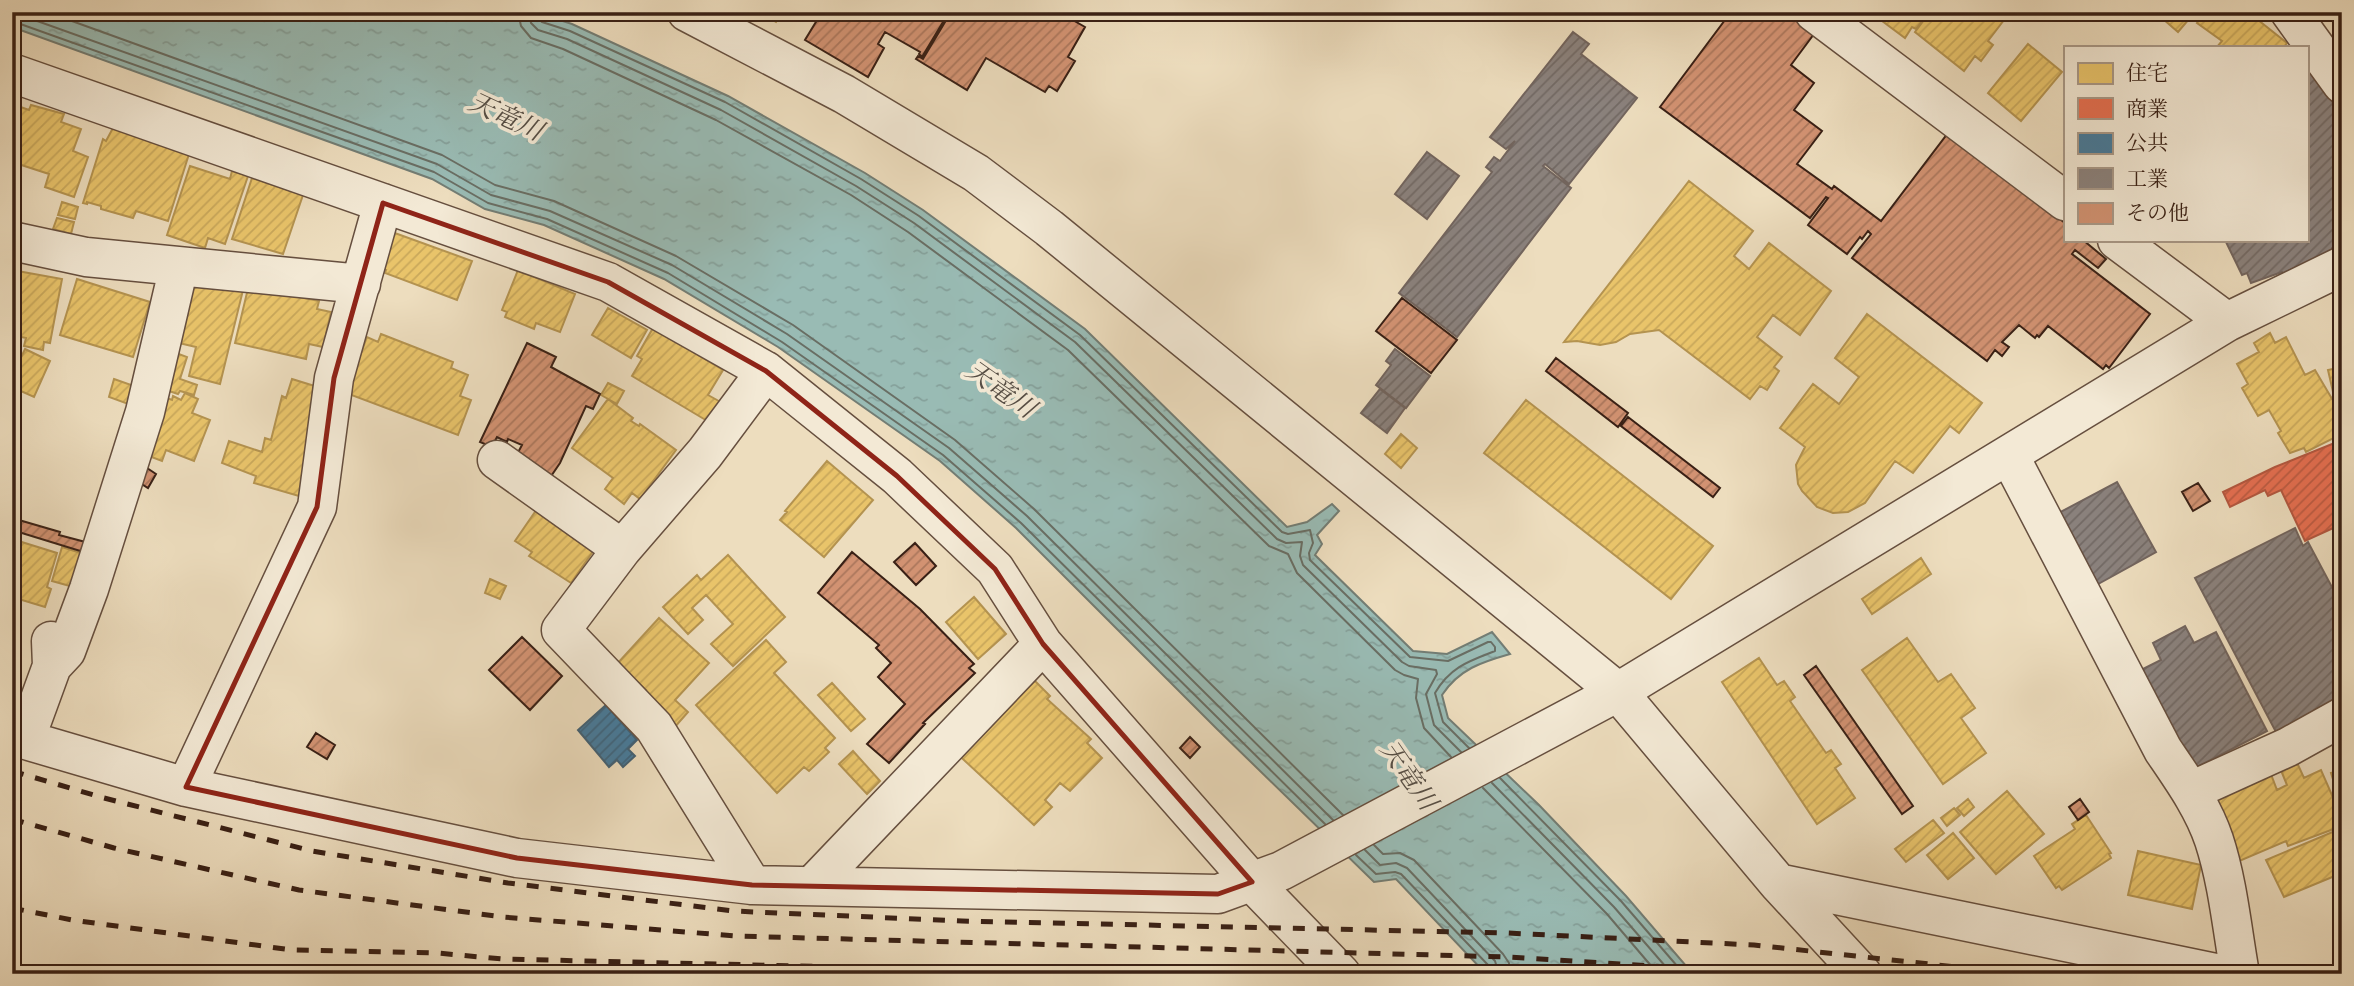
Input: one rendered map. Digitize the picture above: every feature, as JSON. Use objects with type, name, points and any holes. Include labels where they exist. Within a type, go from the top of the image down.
[{"type":"street","points":[[687,12],[844,94],[976,173],[1049,228],[1618,692],[1778,883],[1862,974]]},
{"type":"street","points":[[2290,12],[2329,45],[2342,84]]},
{"type":"street","points":[[1839,19],[2064,200]]},
{"type":"street","points":[[12,73],[608,282],[766,370],[897,476],[995,569],[1043,643],[1266,876],[1341,974]]},
{"type":"street","points":[[186,787],[317,507],[334,378],[383,203]]},
{"type":"street","points":[[12,241],[86,257],[361,284]]},
{"type":"street","points":[[2121,242],[2227,322]]},
{"type":"street","points":[[178,266],[145,412],[93,577],[66,651],[52,651],[19,738],[186,787],[517,858],[752,885],[1218,894],[1266,876],[1618,692],[2227,322],[2342,266]]},
{"type":"street","points":[[752,885],[654,727],[561,630],[622,549],[705,453],[766,370]]},
{"type":"street","points":[[2009,455],[2163,750],[2191,791],[2213,838],[2225,887],[2240,974]]},
{"type":"street","points":[[497,460],[622,549]]},
{"type":"street","points":[[813,885],[1043,643]]},
{"type":"street","points":[[2191,791],[2288,747],[2342,717]]},
{"type":"street","points":[[1778,883],[2221,974]]},
{"type":"highlighted area","points":[[383,203],[608,282],[766,371],[897,476],[995,569],[1043,644],[1252,882],[1218,894],[752,885],[517,858],[186,787],[317,507],[334,378]]},
{"type":"water","name":"天竜川","points":[[12,12],[535,12],[572,24],[728,96],[865,173],[923,210],[1085,329],[1287,527],[1307,522],[1332,504],[1339,511],[1317,535],[1322,544],[1315,555],[1413,651],[1447,654],[1492,632],[1510,654],[1472,668],[1449,686],[1442,695],[1448,718],[1539,805],[1626,896],[1693,974],[1486,974],[1396,879],[1374,882],[1016,528],[940,461],[778,347],[664,279],[544,225],[485,209],[432,179],[12,27]]},
{"type":"building: 住宅","points":[[759,12],[782,12],[776,22]]},
{"type":"building: 住宅","points":[[1870,12],[1929,12],[1916,29],[1912,27],[1905,38]]},
{"type":"building: 住宅","points":[[1930,12],[1993,12],[2004,20],[1988,41],[1993,45],[1981,61],[1975,56],[1964,71],[1915,32]]},
{"type":"building: 住宅","points":[[2155,12],[2195,12],[2178,32]]},
{"type":"building: 住宅","points":[[2205,12],[2248,12],[2287,43],[2285,46],[2218,46],[2222,41],[2197,23]]},
{"type":"building: 住宅","points":[[2028,44],[2062,72],[2021,121],[1988,93]]},
{"type":"building: 住宅","points":[[12,104],[29,110],[31,105],[64,114],[61,122],[81,129],[73,151],[88,157],[74,197],[45,187],[49,174],[12,162]]},
{"type":"building: 住宅","points":[[113,128],[189,154],[168,221],[136,211],[133,218],[101,209],[101,206],[83,203],[103,139],[106,141]]},
{"type":"building: 住宅","points":[[190,166],[230,179],[232,171],[248,176],[225,244],[208,238],[205,248],[167,235]]},
{"type":"building: 住宅","points":[[252,178],[303,195],[283,254],[232,239]]},
{"type":"building: 住宅","points":[[1689,181],[1753,231],[1734,256],[1749,269],[1769,243],[1831,291],[1800,335],[1773,315],[1757,337],[1782,357],[1774,367],[1779,371],[1767,390],[1760,386],[1750,399],[1659,330],[1630,334],[1616,342],[1600,345],[1564,342]]},
{"type":"building: 住宅","points":[[62,202],[78,207],[75,219],[58,215]]},
{"type":"building: 住宅","points":[[57,218],[74,222],[71,234],[53,229]]},
{"type":"building: 住宅","points":[[392,232],[472,261],[457,300],[385,273],[386,270],[381,269]]},
{"type":"building: 住宅","points":[[12,270],[62,279],[50,343],[44,342],[43,350],[24,346],[26,338],[12,335]]},
{"type":"building: 住宅","points":[[518,270],[575,294],[560,332],[536,323],[534,329],[505,317],[507,312],[502,310]]},
{"type":"building: 住宅","points":[[181,276],[245,282],[220,384],[189,376],[196,347],[166,340]]},
{"type":"building: 住宅","points":[[77,279],[150,302],[133,357],[60,335]]},
{"type":"building: 住宅","points":[[250,280],[290,295],[319,301],[317,309],[331,312],[323,347],[309,344],[306,359],[235,343]]},
{"type":"building: 住宅","points":[[608,308],[647,330],[631,358],[592,335]]},
{"type":"building: 住宅","points":[[1867,314],[1982,403],[1959,433],[1950,426],[1913,473],[1895,461],[1865,503],[1848,512],[1833,513],[1817,507],[1802,491],[1798,484],[1796,465],[1805,447],[1780,428],[1813,384],[1839,404],[1859,377],[1835,358]]},
{"type":"building: 住宅","points":[[653,328],[723,370],[708,395],[726,405],[714,425],[632,376],[642,359],[637,356]]},
{"type":"building: 住宅","points":[[2270,333],[2275,343],[2286,337],[2305,375],[2315,370],[2338,409],[2342,407],[2342,434],[2306,452],[2304,448],[2290,453],[2269,410],[2258,416],[2242,388],[2248,384],[2237,364],[2259,352],[2254,343]]},
{"type":"building: 住宅","points":[[381,334],[453,362],[451,368],[468,375],[460,396],[471,400],[458,435],[346,393],[367,337],[378,342]]},
{"type":"building: 住宅","points":[[25,349],[50,361],[34,397],[12,387],[12,376]]},
{"type":"building: 住宅","points":[[176,353],[187,357],[180,379],[197,385],[194,395],[180,391],[178,394],[154,386]]},
{"type":"building: 住宅","points":[[2342,367],[2342,404],[2336,405],[2328,370]]},
{"type":"building: 住宅","points":[[114,379],[137,387],[131,405],[109,397]]},
{"type":"building: 住宅","points":[[292,379],[321,388],[299,496],[254,483],[256,476],[222,463],[229,441],[262,452],[265,438],[271,440],[282,396],[286,398]]},
{"type":"building: 住宅","points":[[608,383],[624,391],[617,404],[601,395]]},
{"type":"building: 住宅","points":[[151,392],[172,400],[173,396],[181,400],[185,393],[198,399],[192,413],[210,420],[194,461],[166,450],[162,461],[130,449]]},
{"type":"building: 住宅","points":[[608,399],[633,418],[631,421],[639,426],[640,424],[676,450],[640,499],[632,493],[624,504],[605,489],[613,478],[572,448]]},
{"type":"building: 住宅","points":[[1526,400],[1713,546],[1671,599],[1484,453]]},
{"type":"building: 住宅","points":[[1401,434],[1417,448],[1401,468],[1385,454]]},
{"type":"building: 住宅","points":[[827,461],[873,500],[824,557],[780,520]]},
{"type":"building: 住宅","points":[[537,509],[594,550],[571,583],[529,556],[532,552],[515,541]]},
{"type":"building: 住宅","points":[[12,539],[57,553],[47,587],[51,589],[45,607],[12,597]]},
{"type":"building: 住宅","points":[[62,547],[87,555],[77,588],[52,581]]},
{"type":"building: 住宅","points":[[728,555],[785,617],[733,666],[711,644],[733,624],[706,595],[692,608],[703,620],[688,634],[663,607],[697,575],[701,580]]},
{"type":"building: 住宅","points":[[1921,558],[1931,574],[1872,614],[1862,599]]},
{"type":"building: 住宅","points":[[490,579],[506,586],[500,599],[485,593]]},
{"type":"building: 住宅","points":[[974,597],[1006,634],[978,659],[946,622]]},
{"type":"building: 住宅","points":[[659,618],[709,663],[675,700],[688,712],[674,728],[640,695],[646,690],[617,664]]},
{"type":"building: 住宅","points":[[1907,638],[1938,682],[1951,674],[1975,708],[1961,718],[1986,753],[1943,784],[1862,670]]},
{"type":"building: 住宅","points":[[766,640],[786,662],[774,673],[835,738],[825,748],[829,752],[809,771],[804,767],[777,793],[696,705]]},
{"type":"building: 住宅","points":[[1759,658],[1777,685],[1784,681],[1795,697],[1790,701],[1826,753],[1831,750],[1841,764],[1835,768],[1855,798],[1817,824],[1722,682]]},
{"type":"building: 住宅","points":[[1030,676],[1050,696],[1047,699],[1091,739],[1087,743],[1102,758],[1070,791],[1060,783],[1045,800],[1052,807],[1034,825],[951,748]]},
{"type":"building: 住宅","points":[[832,683],[865,719],[851,731],[818,695]]},
{"type":"building: 住宅","points":[[853,751],[880,781],[867,794],[839,764]]},
{"type":"building: 住宅","points":[[2294,756],[2304,778],[2321,770],[2342,818],[2342,826],[2288,846],[2286,841],[2237,862],[2208,795],[2269,769],[2277,790],[2287,785],[2278,763]]},
{"type":"building: 住宅","points":[[2342,770],[2342,808],[2331,773]]},
{"type":"building: 住宅","points":[[2007,791],[2044,834],[1996,874],[1960,832]]},
{"type":"building: 住宅","points":[[1968,799],[1974,807],[1964,816],[1957,808]]},
{"type":"building: 住宅","points":[[1954,808],[1960,815],[1947,826],[1941,818]]},
{"type":"building: 住宅","points":[[2086,815],[2111,853],[2111,858],[2062,890],[2059,886],[2056,888],[2034,856],[2075,829],[2072,824]]},
{"type":"building: 住宅","points":[[1933,820],[1944,833],[1906,862],[1895,849]]},
{"type":"building: 住宅","points":[[2342,828],[2342,873],[2284,897],[2266,860]]},
{"type":"building: 住宅","points":[[1953,833],[1974,858],[1948,879],[1927,855]]},
{"type":"building: 住宅","points":[[2138,851],[2201,865],[2192,909],[2128,895]]},
{"type":"building: 商業","points":[[2342,298],[2342,337],[2334,299]]},
{"type":"building: 商業","points":[[2342,440],[2342,524],[2305,541],[2281,490],[2268,496],[2265,490],[2230,507],[2223,492]]},
{"type":"building: 公共","points":[[606,705],[637,740],[628,749],[635,756],[623,767],[617,760],[609,767],[578,730]]},
{"type":"building: 工業","points":[[1573,32],[1589,44],[1581,54],[1637,98],[1569,184],[1545,164],[1543,166],[1571,188],[1457,337],[1399,293],[1492,172],[1486,167],[1494,157],[1500,161],[1515,141],[1506,149],[1490,137]]},
{"type":"building: 工業","points":[[2308,66],[2342,117],[2342,243],[2332,248],[2332,252],[2283,274],[2282,272],[2251,283],[2247,273],[2242,275],[2226,242],[2308,242]]},
{"type":"building: 工業","points":[[1427,152],[1459,176],[1427,219],[1395,194]]},
{"type":"building: 工業","points":[[1395,349],[1430,376],[1406,408],[1376,385],[1391,365],[1386,361]]},
{"type":"building: 工業","points":[[1380,389],[1405,408],[1387,433],[1361,413]]},
{"type":"building: 工業","points":[[2117,482],[2156,552],[2091,588],[2053,516]]},
{"type":"building: 工業","points":[[2295,528],[2303,546],[2308,542],[2342,606],[2342,698],[2277,734],[2195,578]]},
{"type":"building: 工業","points":[[2185,626],[2194,643],[2216,632],[2267,731],[2193,769],[2141,670],[2161,660],[2153,643]]},
{"type":"building: その他","points":[[822,12],[949,12],[922,57],[920,52],[885,32],[878,44],[884,48],[868,77],[805,40]]},
{"type":"building: その他","points":[[951,12],[1077,12],[1073,20],[1085,27],[1068,57],[1075,61],[1057,91],[1049,86],[1045,92],[986,58],[967,90],[916,59],[918,56],[923,59]]},
{"type":"building: その他","points":[[1731,12],[1786,12],[1814,34],[1791,65],[1814,83],[1794,110],[1822,131],[1797,164],[1832,189],[1834,186],[1881,221],[1948,133],[2064,222],[2064,242],[2085,242],[2106,259],[2098,268],[2075,250],[2072,254],[2150,314],[2109,368],[2106,365],[2103,369],[2048,326],[2035,338],[2019,325],[2002,342],[2009,347],[2002,356],[1995,350],[1987,361],[1852,258],[1871,234],[1868,231],[1847,254],[1808,225],[1828,198],[1826,197],[1810,218],[1660,107]]},
{"type":"building: その他","points":[[1402,298],[1457,340],[1431,373],[1376,331]]},
{"type":"building: その他","points":[[527,343],[556,357],[551,367],[600,394],[593,409],[586,406],[560,463],[545,485],[514,460],[522,445],[497,437],[492,447],[480,442]]},
{"type":"building: その他","points":[[1556,358],[1628,413],[1618,427],[1546,371]]},
{"type":"building: その他","points":[[1628,417],[1720,488],[1713,497],[1621,426]]},
{"type":"building: その他","points":[[138,462],[156,474],[148,488],[129,476]]},
{"type":"building: その他","points":[[2198,483],[2210,501],[2193,511],[2182,492]]},
{"type":"building: その他","points":[[12,518],[93,544],[90,554],[12,530]]},
{"type":"building: その他","points":[[915,543],[936,566],[916,585],[894,562]]},
{"type":"building: その他","points":[[852,552],[920,609],[974,664],[969,668],[975,673],[923,723],[925,724],[889,763],[867,744],[905,704],[878,677],[891,663],[876,648],[879,645],[818,593]]},
{"type":"building: その他","points":[[522,637],[562,676],[530,710],[489,670]]},
{"type":"building: その他","points":[[1816,666],[1913,806],[1902,814],[1804,675]]},
{"type":"building: その他","points":[[316,733],[335,745],[327,759],[307,747]]},
{"type":"building: その他","points":[[1190,737],[1200,747],[1190,758],[1180,748]]},
{"type":"building: その他","points":[[2080,799],[2089,812],[2078,820],[2069,807]]},
{"type":"railway","points":[[12,771],[104,798],[312,851],[508,883],[733,911],[962,921],[1507,933],[1754,945],[2002,974]]},
{"type":"railway","points":[[12,819],[114,848],[299,890],[503,917],[735,936],[1507,957],[1782,974]]},
{"type":"railway","points":[[12,908],[72,920],[292,950],[437,953],[502,959],[1141,974]]}]
